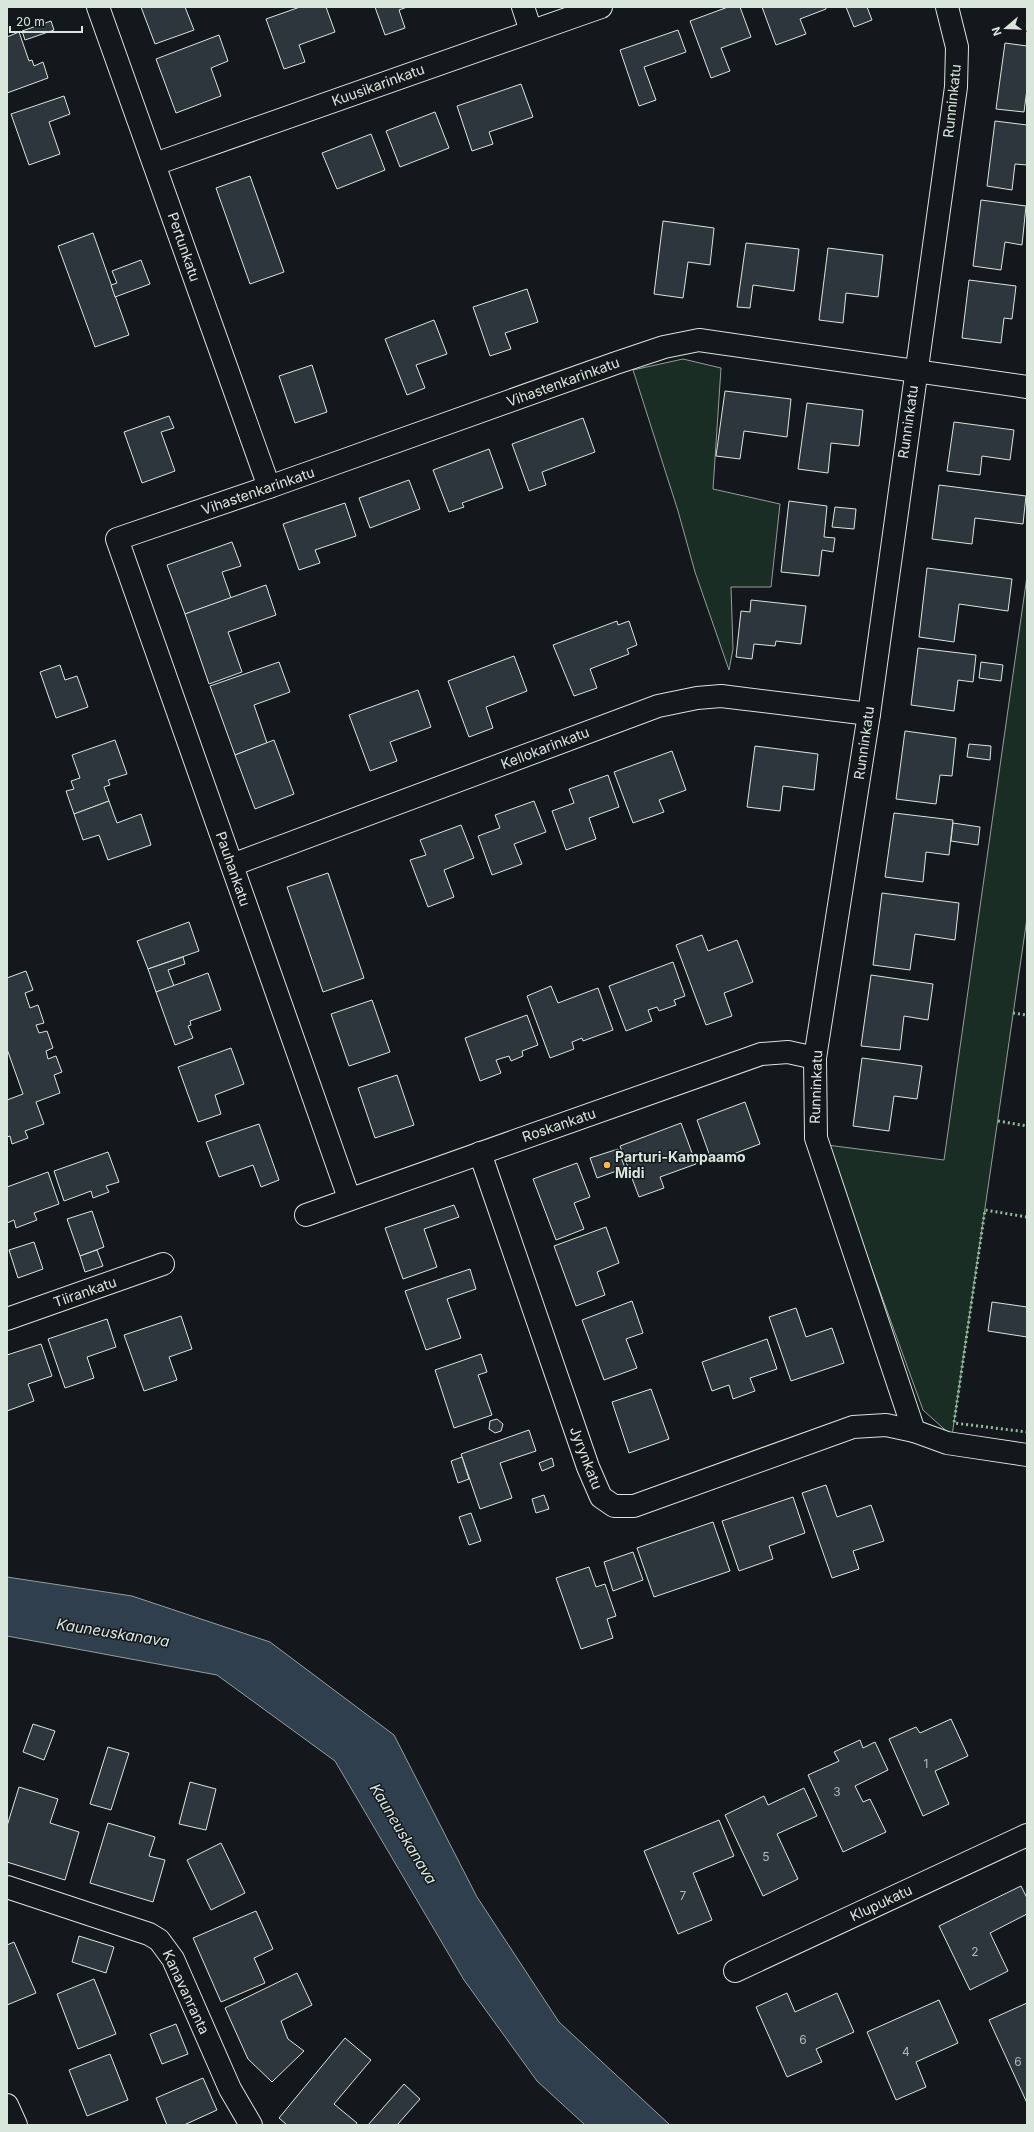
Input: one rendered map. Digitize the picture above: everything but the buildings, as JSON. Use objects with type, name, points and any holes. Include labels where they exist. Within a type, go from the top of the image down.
[{"type":"street","name":"Pertunkatu","points":[[98,7],[269,488]]},
{"type":"street","points":[[523,7],[532,31]]},
{"type":"street","name":"Kuusikarinkatu","points":[[155,164],[601,7]]},
{"type":"street","name":"Runninkatu","points":[[914,1431],[816,1138],[815,1058],[869,714],[956,87],[957,47],[947,7]]},
{"type":"street","name":"Vihastenkarinkatu","points":[[117,539],[269,488],[616,363],[664,347],[699,340],[1027,387]]},
{"type":"street","name":"Pauhankatu","points":[[117,539],[349,1198]]},
{"type":"street","name":"Kellokarinkatu","points":[[232,865],[658,706],[697,698],[721,696],[869,714]]},
{"type":"street","name":"Roskankatu","points":[[306,1215],[349,1198],[762,1054],[788,1052],[815,1058]]},
{"type":"street","name":"Jyrynkatu","points":[[480,1153],[588,1467],[601,1497],[614,1506],[634,1506],[853,1427],[886,1425],[914,1431]]},
{"type":"street","name":"Tiirankatu","points":[[7,1319],[163,1264]]},
{"type":"street","points":[[914,1431],[947,1443],[1027,1455]]},
{"type":"street","name":"Klupukatu","points":[[735,1971],[1027,1836]]},
{"type":"street","name":"Kanavanranta","points":[[7,1887],[150,1934],[159,1940],[173,1959],[230,2089],[251,2125]]},
{"type":"street","points":[[7,2105],[16,2125]]},
{"type":"green space","points":[[683,359],[721,368],[713,489],[780,504],[771,587],[731,587],[733,649],[729,670],[695,572],[678,511],[633,370]]},
{"type":"green space","points":[[1027,576],[1027,918],[952,1436],[923,1410],[827,1145],[944,1160]]},
{"type":"water","name":"Kauneuskanava","points":[[7,1577],[132,1596],[270,1642],[394,1735],[477,1897],[559,2022],[670,2125],[585,2125],[537,2081],[464,1980],[335,1761],[217,1675],[7,1636]]},
{"type":"hedge","points":[[1013,1013],[1027,1015]]},
{"type":"hedge","points":[[998,1121],[1027,1126]]},
{"type":"hedge","points":[[1027,1217],[985,1210],[954,1423],[1027,1432]]},
{"type":"place","name":"Parturi-Kampaamo Midi","points":[[607,1165]]}]
